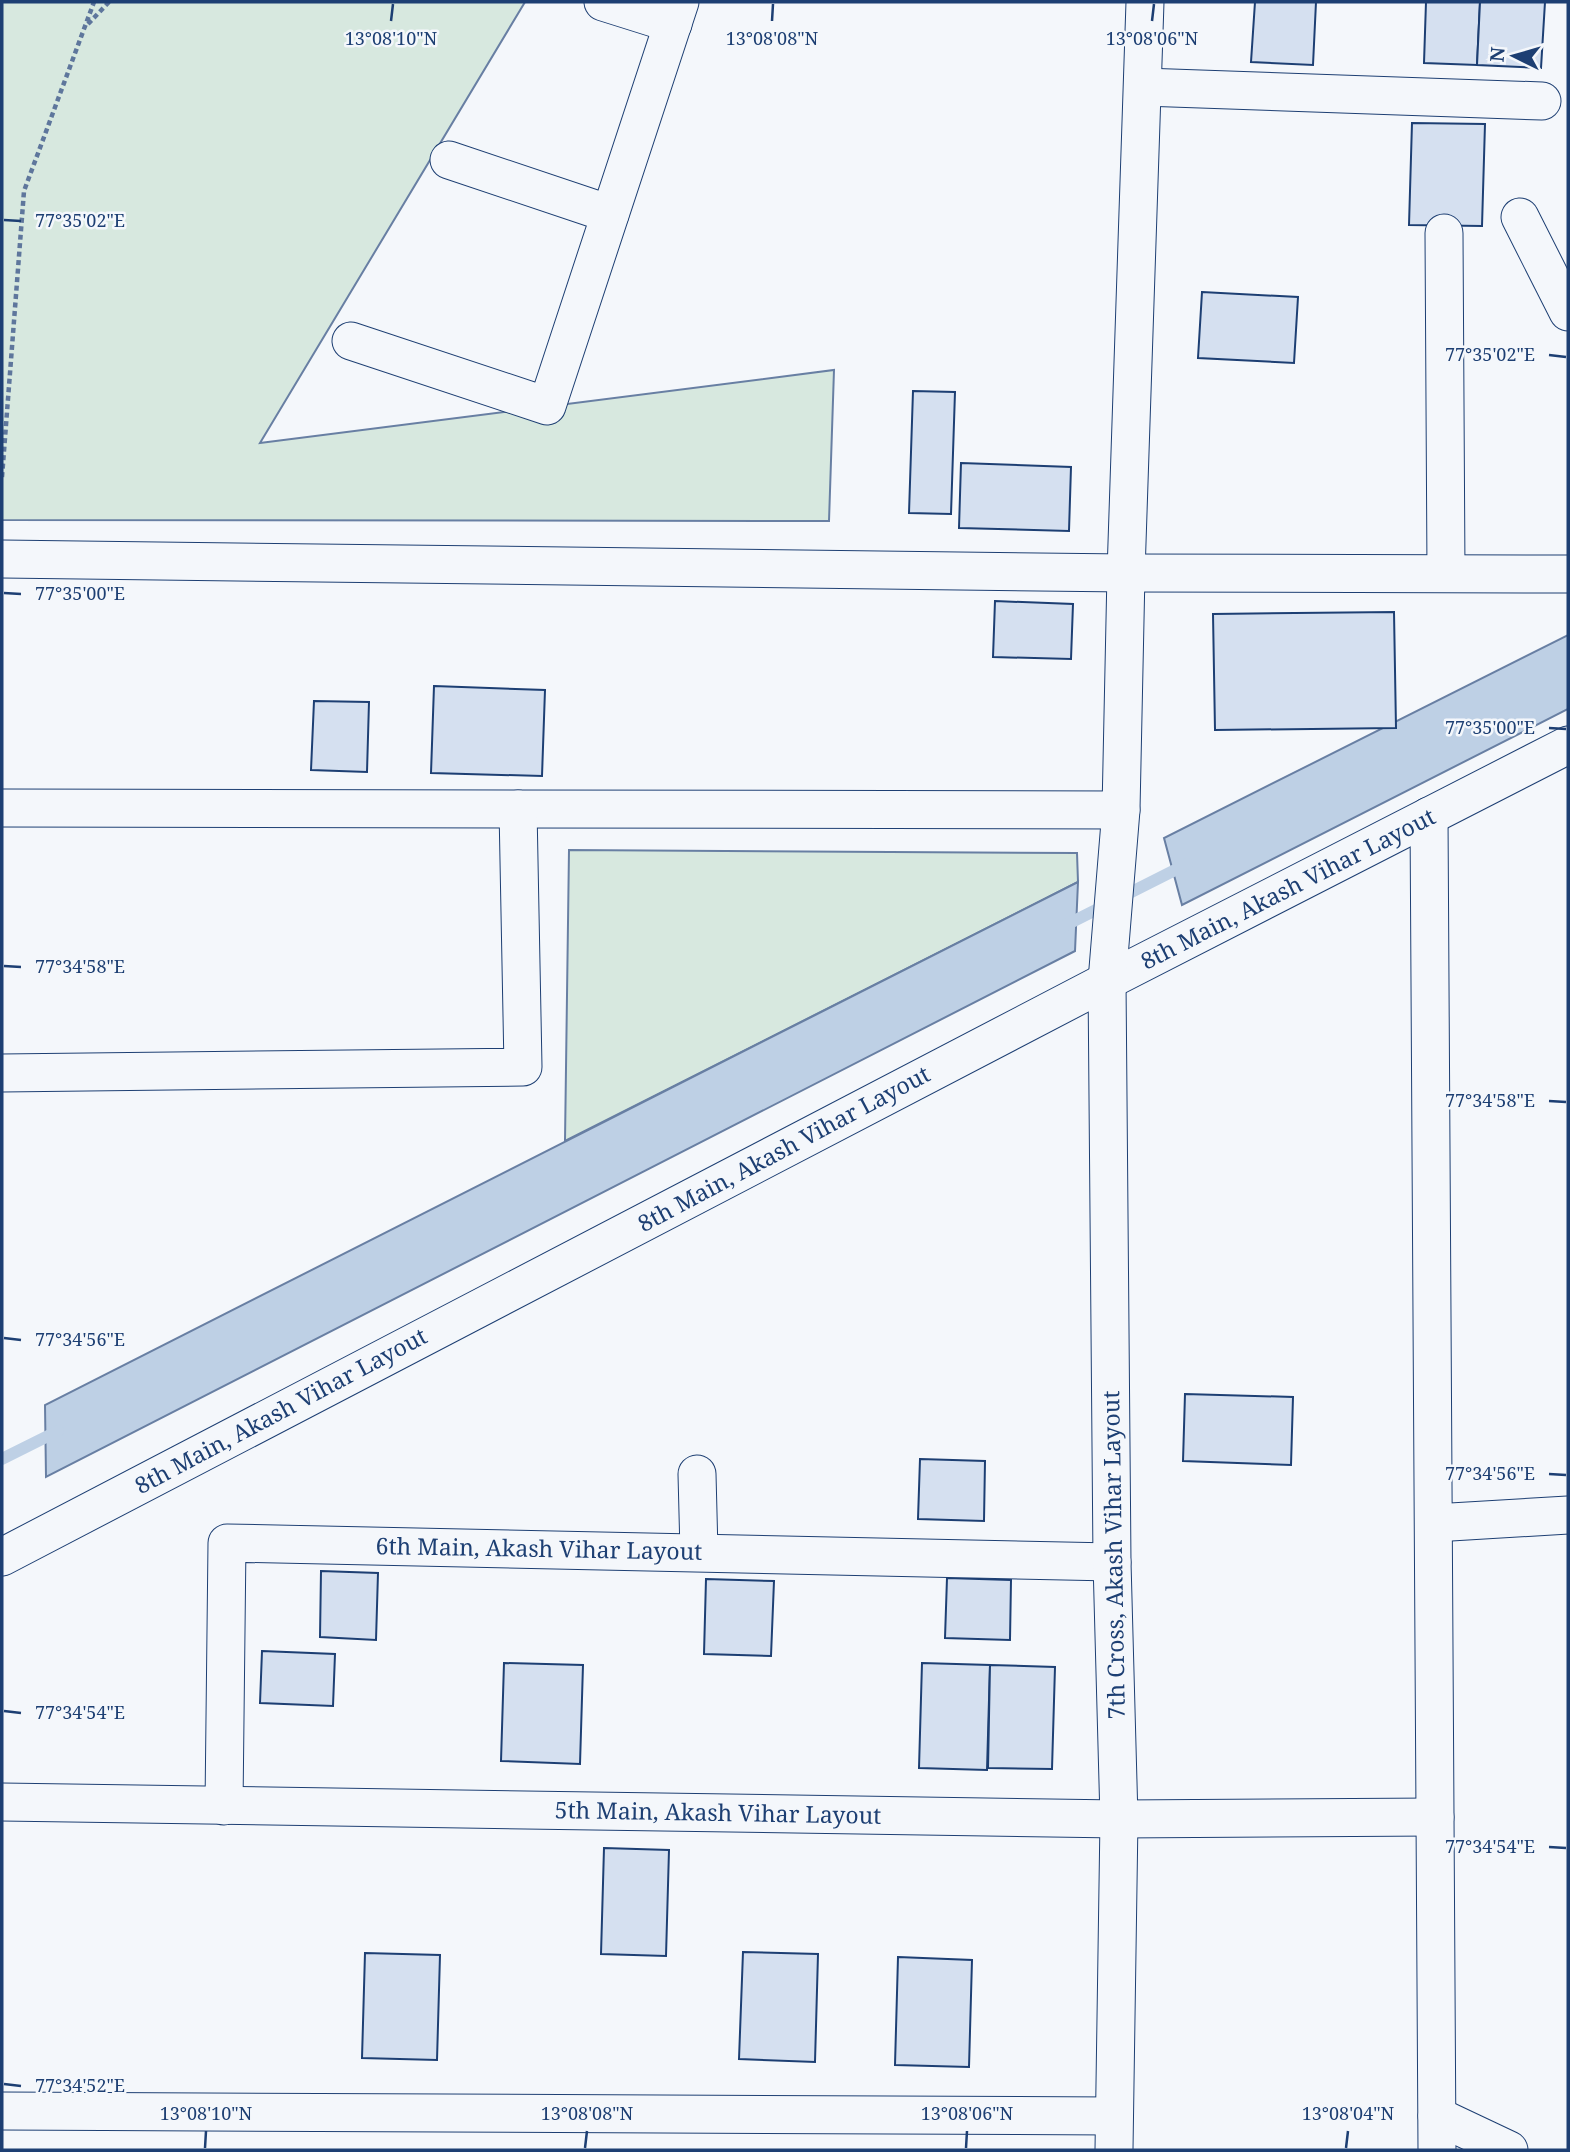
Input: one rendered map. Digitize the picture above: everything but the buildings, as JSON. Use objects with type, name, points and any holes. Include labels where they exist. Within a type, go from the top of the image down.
[{"type":"street","points":[[351,341],[547,406],[677,13],[603,2]]},
{"type":"street","name":"7th Cross, Akash Vihar Layout","points":[[1114,2133],[1119,1819],[1112,1562],[1108,971],[1121,810],[1145,2]]},
{"type":"street","points":[[1143,87],[1542,101]]},
{"type":"street","points":[[449,160],[610,214]]},
{"type":"street","points":[[1520,217],[1568,312]]},
{"type":"street","points":[[1444,233],[1446,573]]},
{"type":"street","points":[[2,559],[1126,573],[1568,574]]},
{"type":"street","name":"8th Main, Akash Vihar Layout","points":[[2,1557],[1108,971],[1429,816],[1568,745]]},
{"type":"street","points":[[2,808],[1121,810]]},
{"type":"street","points":[[2,1073],[523,1067],[518,809]]},
{"type":"street","points":[[1429,816],[1437,2133],[1510,2150]]},
{"type":"street","points":[[697,1474],[699,1552]]},
{"type":"street","points":[[1434,1523],[1568,1516]]},
{"type":"street","name":"6th Main, Akash Vihar Layout","points":[[224,1806],[227,1543],[1112,1562]]},
{"type":"street","name":"5th Main, Akash Vihar Layout","points":[[2,1802],[1119,1819],[1435,1817]]},
{"type":"street","points":[[2,2111],[1114,2133]]},
{"type":"path","points":[[2,477],[24,191],[94,2]]},
{"type":"path","points":[[87,26],[109,2]]},
{"type":"shaded area","points":[[2,2],[525,2],[260,443],[834,370],[829,521],[2,520]]},
{"type":"shaded area","points":[[569,850],[1077,853],[1078,882],[565,1141]]},
{"type":"water","points":[[1568,635],[1568,709],[1182,905],[1164,838]]},
{"type":"water","points":[[1078,882],[1075,951],[46,1477],[45,1405]]},
{"type":"waterway","points":[[1062,927],[1187,864]]},
{"type":"waterway","points":[[2,1459],[58,1431]]}]
